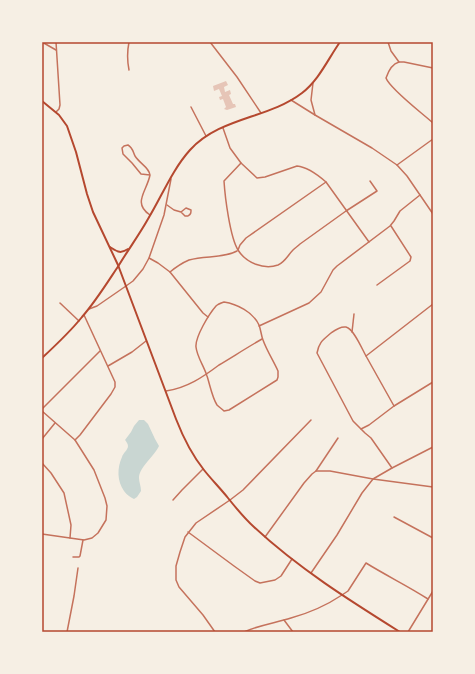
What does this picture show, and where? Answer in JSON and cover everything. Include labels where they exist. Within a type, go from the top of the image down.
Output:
[{"type":"main road","points":[[42,358],[84,315],[129,249],[171,178],[199,141],[222,127],[261,113],[303,93],[313,83],[340,42]]},
{"type":"main road","points":[[42,101],[56,112],[69,132],[87,194],[118,265],[174,414],[182,434],[203,469],[253,526],[292,560],[342,595],[400,632]]},
{"type":"main road","points":[[110,247],[117,252],[129,249]]},
{"type":"street","points":[[42,42],[56,50]]},
{"type":"street","points":[[56,42],[60,105],[56,112]]},
{"type":"street","points":[[129,42],[127,61],[129,70]]},
{"type":"street","points":[[210,42],[237,77],[261,113]]},
{"type":"street","points":[[388,42],[391,51],[399,62]]},
{"type":"street","points":[[433,68],[399,62],[392,67],[386,78],[394,88],[433,123]]},
{"type":"street","points":[[313,83],[311,100],[315,115]]},
{"type":"street","points":[[291,100],[372,148],[397,165],[407,176],[433,214]]},
{"type":"street","points":[[191,107],[206,136]]},
{"type":"street","points":[[222,127],[230,148],[257,178],[265,177],[297,166],[302,166],[315,173],[326,182],[368,242]]},
{"type":"street","points":[[397,165],[433,139]]},
{"type":"street","points":[[150,175],[141,174],[123,154],[122,148],[124,146],[131,146],[136,156],[149,170],[150,175],[149,182],[141,200],[142,208],[150,215]]},
{"type":"street","points":[[242,163],[224,181],[228,214],[238,250],[248,261],[264,267],[279,265],[294,249],[346,211],[377,191],[370,181]]},
{"type":"street","points":[[89,308],[98,306],[126,286],[143,269],[149,258],[164,215],[171,178]]},
{"type":"street","points":[[170,272],[180,264],[190,260],[232,254],[238,250],[246,238],[326,182]]},
{"type":"street","points":[[259,326],[309,303],[321,292],[333,270],[337,266],[390,226],[402,208],[420,195]]},
{"type":"street","points":[[167,205],[174,210],[181,212],[185,216],[190,215],[191,210],[186,208],[181,212]]},
{"type":"street","points":[[377,285],[410,261],[411,257],[390,226]]},
{"type":"street","points":[[149,258],[170,272],[203,313],[208,317]]},
{"type":"street","points":[[60,303],[79,321]]},
{"type":"street","points":[[220,303],[234,305],[250,313],[255,318],[259,326],[262,339],[278,371],[277,380],[229,410],[224,411],[217,405],[197,352],[196,345],[198,335],[208,317],[220,303]]},
{"type":"street","points":[[366,356],[433,304]]},
{"type":"street","points":[[352,332],[354,314]]},
{"type":"street","points":[[75,440],[115,387],[115,382],[84,315]]},
{"type":"street","points":[[392,468],[376,444],[353,421],[350,416],[316,353],[321,342],[337,329],[345,327],[348,328],[352,332],[394,406]]},
{"type":"street","points":[[166,391],[175,390],[186,386],[262,339]]},
{"type":"street","points":[[108,366],[132,352],[147,340]]},
{"type":"street","points":[[42,534],[83,540],[92,538],[99,532],[106,520],[105,498],[94,470],[75,440],[42,410],[101,350]]},
{"type":"street","points":[[361,429],[369,425],[394,406],[433,382]]},
{"type":"street","points":[[215,632],[203,614],[179,587],[176,580],[176,566],[185,537],[196,523],[243,490],[311,420]]},
{"type":"street","points":[[42,439],[56,423]]},
{"type":"street","points":[[265,537],[304,483],[316,471],[338,438]]},
{"type":"street","points":[[311,573],[337,535],[362,493],[373,479],[433,447]]},
{"type":"street","points":[[42,463],[52,473],[64,493],[71,525],[70,538]]},
{"type":"street","points":[[173,500],[203,469]]},
{"type":"street","points":[[316,471],[330,471],[373,479],[433,487]]},
{"type":"street","points":[[394,517],[433,538]]},
{"type":"street","points":[[188,532],[255,581],[260,583],[275,580],[281,576],[292,560]]},
{"type":"street","points":[[73,557],[80,556],[83,540]]},
{"type":"street","points":[[244,632],[313,610],[336,599],[348,591],[366,563],[428,599]]},
{"type":"street","points":[[67,632],[78,568]]},
{"type":"street","points":[[408,632],[433,591]]},
{"type":"street","points":[[284,620],[293,632]]},
{"type":"shaded area","points":[[139,420],[144,420],[148,424],[159,446],[141,470],[139,478],[141,491],[134,499],[124,491],[119,479],[119,470],[120,461],[128,447],[125,440]]},
{"type":"building","points":[[226,81],[228,85],[224,87],[225,92],[230,90],[231,94],[229,95],[236,107],[227,110],[224,109],[226,107],[223,99],[220,100],[219,97],[222,96],[219,89],[214,91],[213,86]]}]
